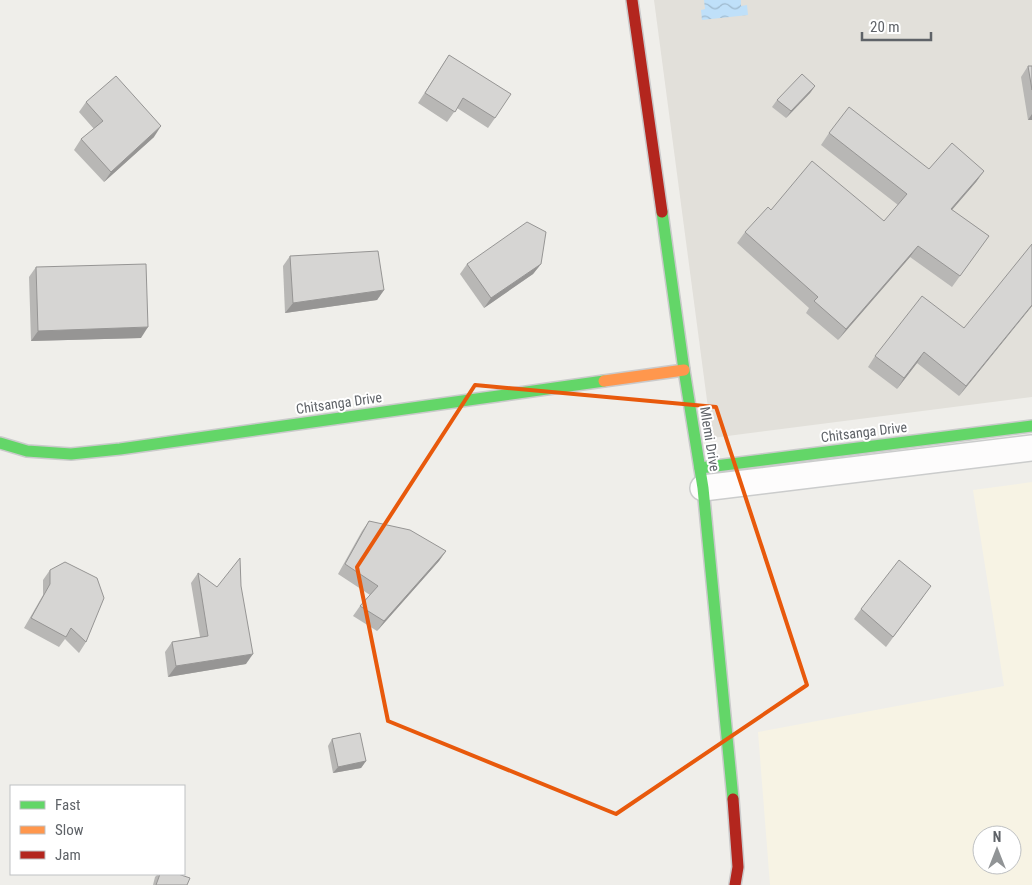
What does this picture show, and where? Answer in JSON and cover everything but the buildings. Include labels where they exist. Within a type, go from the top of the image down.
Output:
[{"type":"street","name":"Mlemi Drive","points":[[632,0],[684,370],[702,478],[733,797],[738,867],[734,885]]},
{"type":"street","name":"Chitsanga Drive","points":[[0,443],[27,451],[71,454],[120,449],[684,370]]},
{"type":"street","name":"Chitsanga Drive","points":[[702,478],[1032,426]]},
{"type":"street","points":[[702,478],[1032,448]]},
{"type":"highlighted area","points":[[475,385],[716,407],[807,685],[616,814],[388,721],[357,567]]},
{"type":"shaded area","points":[[654,0],[1032,0],[1032,397],[712,438]]},
{"type":"shaded area","points":[[1032,482],[1032,885],[770,885],[758,732],[1004,686],[973,490]]},
{"type":"water","points":[[704,0],[741,0],[741,6],[747,5],[748,15],[702,20],[701,10],[705,9]]},
{"type":"traffic: fast","points":[[662,212],[703,488],[733,799]]},
{"type":"traffic: fast","points":[[0,443],[27,451],[71,454],[120,449],[604,381]]},
{"type":"traffic: fast","points":[[700,468],[1032,426]]},
{"type":"traffic: slow","points":[[604,381],[684,370]]},
{"type":"traffic: jam","points":[[632,0],[662,212]]},
{"type":"traffic: jam","points":[[733,799],[738,867],[735,885]]}]
